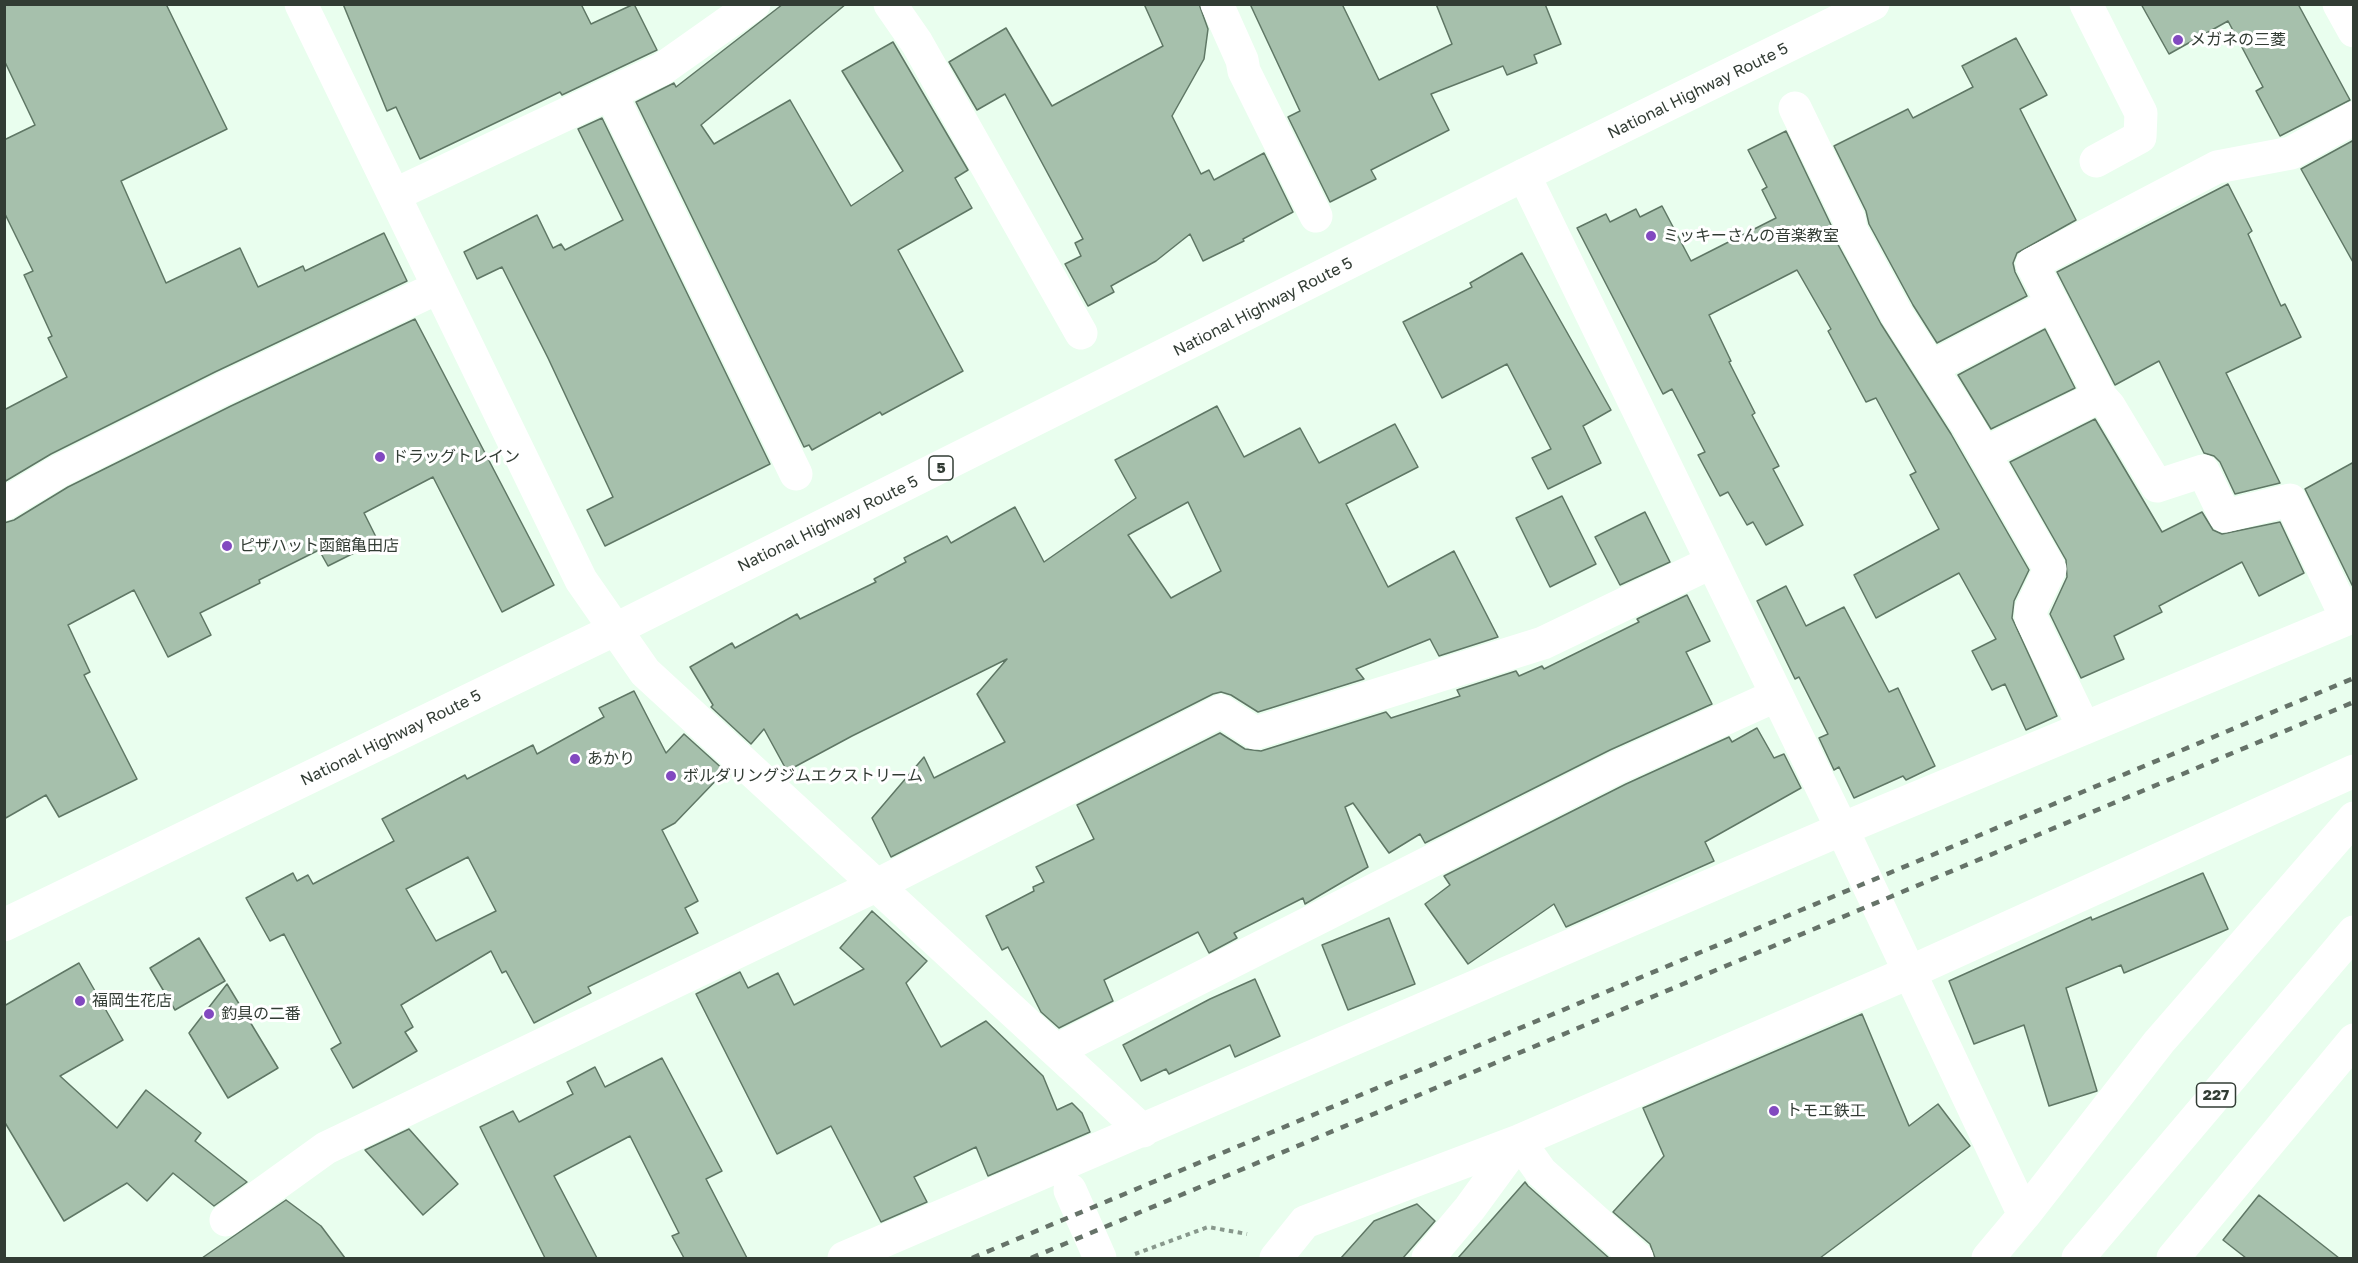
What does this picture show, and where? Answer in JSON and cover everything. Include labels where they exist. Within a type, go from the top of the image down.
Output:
[{"type":"main road","points":[[301,4],[437,288],[581,580],[645,672],[1143,1131]]},
{"type":"main road","points":[[394,195],[662,69],[754,4]]},
{"type":"main road","points":[[890,4],[917,43],[1081,333]]},
{"type":"main road","points":[[1217,4],[1242,60],[1244,71],[1316,216]]},
{"type":"main road","name":"National Highway Route 5","points":[[4,925],[614,630],[1524,175],[1873,4]]},
{"type":"main road","points":[[2086,4],[2141,113],[2140,136],[2096,161]]},
{"type":"main road","points":[[2339,4],[2354,32]]},
{"type":"main road","points":[[610,94],[796,474]]},
{"type":"main road","points":[[1795,108],[1849,219],[1851,230],[1897,315],[1985,453],[2050,569],[2031,609],[2031,618],[2084,728]]},
{"type":"main road","points":[[844,1258],[1842,829],[2350,617],[2290,500],[2225,516],[2203,471],[2157,486],[2109,406],[2100,396],[2032,264],[2217,167],[2291,153],[2354,118]]},
{"type":"main road","points":[[1524,175],[1775,696],[1842,829],[2024,1215]]},
{"type":"main road","points":[[4,504],[59,471],[223,389],[437,288]]},
{"type":"main road","points":[[1932,367],[2053,304]]},
{"type":"main road","points":[[1985,453],[2100,396]]},
{"type":"main road","points":[[226,1220],[326,1148],[875,886],[1221,711],[1255,733],[1543,643],[1712,562]]},
{"type":"main road","points":[[1057,1050],[1618,767],[1775,696]]},
{"type":"main road","points":[[1280,1257],[1305,1222],[1519,1141],[1908,973],[2354,771]]},
{"type":"main road","points":[[1988,1258],[2159,1042],[2354,818]]},
{"type":"main road","name":"227","points":[[2078,1258],[2354,932]]},
{"type":"main road","points":[[2173,1258],[2354,1040]]},
{"type":"main road","points":[[1428,1258],[1470,1208],[1519,1141]]},
{"type":"main road","points":[[1519,1141],[1541,1172],[1637,1258]]},
{"type":"main road","points":[[1070,1190],[1100,1258]]},
{"type":"path","points":[[1133,1254],[1209,1227],[1230,1229],[1254,1236],[1280,1257]]},
{"type":"building","points":[[4,4],[166,4],[227,129],[121,181],[166,283],[240,248],[258,287],[303,266],[305,271],[384,233],[407,281],[215,372],[51,454],[4,482],[4,410],[67,377],[48,338],[52,336],[24,275],[33,271],[4,212],[4,140],[35,125],[4,60]]},
{"type":"building","points":[[343,4],[581,4],[591,24],[634,4],[657,50],[562,95],[560,92],[420,159],[396,107],[387,111]]},
{"type":"building","points":[[783,4],[846,4],[701,125],[714,144],[790,100],[851,206],[903,171],[842,71],[893,42],[968,170],[955,178],[972,208],[898,250],[963,371],[882,415],[880,412],[812,450],[809,445],[804,447],[636,102],[674,83],[676,87]]},
{"type":"building","points":[[1144,4],[1199,4],[1208,29],[1204,59],[1172,116],[1201,174],[1209,170],[1214,180],[1264,153],[1293,212],[1243,239],[1244,241],[1203,261],[1190,234],[1156,261],[1111,286],[1114,292],[1088,306],[1065,264],[1081,256],[1075,243],[1083,239],[1005,94],[977,110],[949,62],[1006,28],[1052,106],[1163,46]]},
{"type":"building","points":[[1250,4],[1342,4],[1379,80],[1452,44],[1436,4],[1545,4],[1561,44],[1534,55],[1537,63],[1507,75],[1503,66],[1431,94],[1449,130],[1371,170],[1376,179],[1330,202],[1288,117],[1300,111]]},
{"type":"building","points":[[2141,4],[2298,4],[2350,100],[2280,136],[2256,91],[2263,87],[2228,21],[2169,54]]},
{"type":"building","points":[[2016,38],[2047,95],[2020,109],[2076,220],[2017,253],[2013,263],[2015,272],[2027,296],[1937,343],[1913,305],[1869,224],[1866,211],[1834,146],[1908,109],[1913,118],[1973,87],[1962,66]]},
{"type":"building","points":[[602,118],[770,464],[605,546],[587,510],[613,497],[548,358],[502,267],[477,279],[464,252],[537,215],[553,248],[561,244],[565,250],[623,220],[578,129]]},
{"type":"building","points":[[1786,131],[1831,225],[1835,239],[1881,324],[1951,434],[2029,570],[2014,601],[2012,618],[2057,716],[2026,730],[2005,684],[1992,690],[1972,651],[1996,639],[1959,573],[1876,618],[1854,575],[1939,529],[1910,475],[1916,472],[1876,398],[1866,402],[1828,331],[1831,329],[1797,270],[1709,315],[1731,361],[1729,362],[1755,413],[1752,415],[1779,466],[1773,469],[1803,525],[1766,545],[1753,522],[1747,525],[1728,492],[1720,496],[1698,455],[1705,452],[1672,389],[1663,394],[1577,228],[1606,214],[1610,222],[1636,209],[1640,217],[1662,206],[1691,261],[1776,218],[1762,190],[1767,187],[1748,150]]},
{"type":"building","points":[[2354,140],[2354,264],[2301,169]]},
{"type":"building","points":[[2228,184],[2252,231],[2248,234],[2281,306],[2285,304],[2301,337],[2226,373],[2280,483],[2235,494],[2220,462],[2214,456],[2204,453],[2159,361],[2115,385],[2057,272]]},
{"type":"building","points":[[1522,253],[1611,410],[1583,426],[1601,463],[1548,489],[1532,458],[1551,449],[1507,364],[1442,398],[1403,322],[1472,287],[1470,283]]},
{"type":"building","points":[[415,319],[554,585],[502,612],[433,477],[364,513],[378,541],[328,566],[319,550],[259,580],[260,583],[200,613],[211,635],[168,657],[134,590],[68,625],[90,672],[84,675],[137,779],[59,817],[46,795],[4,819],[4,523],[14,520],[68,487],[231,406]]},
{"type":"building","points":[[2045,329],[2075,388],[1991,429],[1958,375]]},
{"type":"building","points":[[1217,406],[1244,457],[1300,428],[1319,463],[1395,424],[1418,467],[1346,504],[1388,587],[1454,551],[1498,637],[1439,656],[1430,639],[1356,669],[1364,679],[1258,712],[1231,695],[1221,692],[1213,694],[891,857],[872,818],[924,757],[934,778],[1005,742],[977,694],[1007,659],[787,771],[764,729],[751,744],[711,707],[713,705],[690,667],[732,643],[735,648],[797,614],[800,619],[876,582],[874,579],[906,562],[904,558],[947,536],[951,543],[1015,507],[1044,562],[1136,498],[1115,460]],"holes":[[[1188,502],[1221,571],[1171,598],[1128,535]]]},
{"type":"building","points":[[2095,419],[2162,532],[2202,512],[2213,530],[2222,534],[2280,522],[2304,573],[2259,596],[2242,562],[2159,606],[2162,612],[2114,636],[2124,659],[2081,678],[2050,614],[2067,577],[2066,560],[2010,462]]},
{"type":"building","points":[[2354,462],[2354,589],[2305,489]]},
{"type":"building","points":[[1562,496],[1596,564],[1550,587],[1516,518]]},
{"type":"building","points":[[1645,512],[1670,562],[1620,585],[1595,537]]},
{"type":"building","points":[[1786,586],[1806,626],[1844,607],[1889,692],[1898,688],[1935,766],[1906,780],[1903,776],[1854,798],[1839,767],[1834,770],[1819,738],[1828,734],[1799,677],[1795,679],[1757,601]]},
{"type":"building","points":[[1687,595],[1710,641],[1686,652],[1712,704],[1610,750],[1425,843],[1420,834],[1389,853],[1353,803],[1345,807],[1368,867],[1305,904],[1303,898],[1234,933],[1237,938],[1209,953],[1198,932],[1104,980],[1113,1001],[1059,1028],[1041,1012],[1008,947],[1002,950],[986,916],[1034,891],[1033,887],[1044,882],[1036,867],[1094,839],[1077,805],[1220,733],[1245,749],[1261,751],[1386,712],[1391,718],[1460,696],[1457,690],[1516,671],[1519,676],[1542,666],[1544,669],[1639,622],[1637,619]]},
{"type":"building","points":[[634,691],[666,753],[684,734],[725,771],[675,823],[662,830],[698,901],[685,908],[698,933],[588,987],[591,993],[534,1023],[506,971],[502,973],[491,951],[401,1005],[413,1027],[405,1032],[417,1051],[353,1088],[331,1049],[341,1043],[284,934],[270,941],[246,898],[293,873],[297,881],[308,875],[313,884],[394,841],[382,819],[465,775],[467,779],[533,745],[537,754],[604,717],[599,708]],"holes":[[[468,857],[496,911],[436,941],[406,889]]]},
{"type":"building","points":[[1757,728],[1774,758],[1784,754],[1801,788],[1705,842],[1714,861],[1566,927],[1554,904],[1468,964],[1425,904],[1450,885],[1444,876],[1626,784],[1729,737],[1732,742]]},
{"type":"building","points":[[2203,873],[2228,929],[2124,973],[2121,965],[2066,988],[2097,1091],[2049,1106],[2024,1025],[1974,1044],[1949,981],[2091,917],[2092,920]]},
{"type":"building","points":[[872,911],[927,961],[906,983],[941,1047],[986,1021],[1043,1076],[1057,1110],[1072,1103],[1082,1113],[1090,1132],[988,1176],[976,1147],[914,1177],[927,1202],[881,1222],[831,1126],[777,1154],[696,994],[740,972],[748,988],[778,973],[794,1005],[864,969],[840,948]]},
{"type":"building","points":[[1389,918],[1415,984],[1348,1010],[1322,945]]},
{"type":"building","points":[[199,938],[225,981],[175,1010],[150,968]]},
{"type":"building","points":[[79,963],[123,1040],[60,1076],[117,1128],[146,1090],[201,1133],[195,1141],[247,1182],[214,1206],[173,1173],[147,1201],[127,1183],[64,1221],[4,1121],[4,1006]]},
{"type":"building","points":[[1255,979],[1280,1036],[1235,1057],[1230,1045],[1169,1074],[1166,1069],[1141,1081],[1123,1045],[1210,999]]},
{"type":"building","points":[[227,984],[278,1068],[228,1098],[189,1033]]},
{"type":"building","points":[[1862,1014],[1909,1126],[1938,1104],[1970,1146],[1820,1258],[1655,1258],[1650,1244],[1613,1212],[1664,1156],[1643,1108]]},
{"type":"building","points":[[662,1058],[722,1171],[706,1179],[747,1258],[684,1258],[672,1236],[679,1233],[630,1136],[554,1176],[597,1258],[545,1258],[480,1127],[513,1111],[519,1122],[573,1094],[567,1082],[595,1067],[605,1087]]},
{"type":"building","points":[[409,1129],[458,1184],[423,1215],[365,1150]]},
{"type":"building","points":[[1525,1182],[1528,1186],[1609,1258],[1458,1258]]},
{"type":"building","points":[[2259,1195],[2339,1258],[2246,1258],[2223,1240]]},
{"type":"building","points":[[286,1200],[321,1226],[345,1258],[202,1258]]},
{"type":"building","points":[[1417,1204],[1435,1221],[1403,1258],[1341,1258],[1374,1221]]},
{"type":"railway","points":[[972,1258],[2354,678]]},
{"type":"railway","points":[[1031,1258],[2354,702]]},
{"type":"place","name":"メガネの三菱","points":[[2178,40]]},
{"type":"place","name":"ミッキーさんの音楽教室","points":[[1651,236]]},
{"type":"place","name":"ドラッグトレイン","points":[[380,457]]},
{"type":"place","name":"ピザハット函館亀田店","points":[[227,546]]},
{"type":"place","name":"あかり","points":[[575,759]]},
{"type":"place","name":"ボルダリングジムエクストリーム","points":[[671,776]]},
{"type":"place","name":"福岡生花店","points":[[80,1001]]},
{"type":"place","name":"釣具の二番","points":[[209,1014]]},
{"type":"place","name":"トモエ鉄工","points":[[1774,1111]]}]
